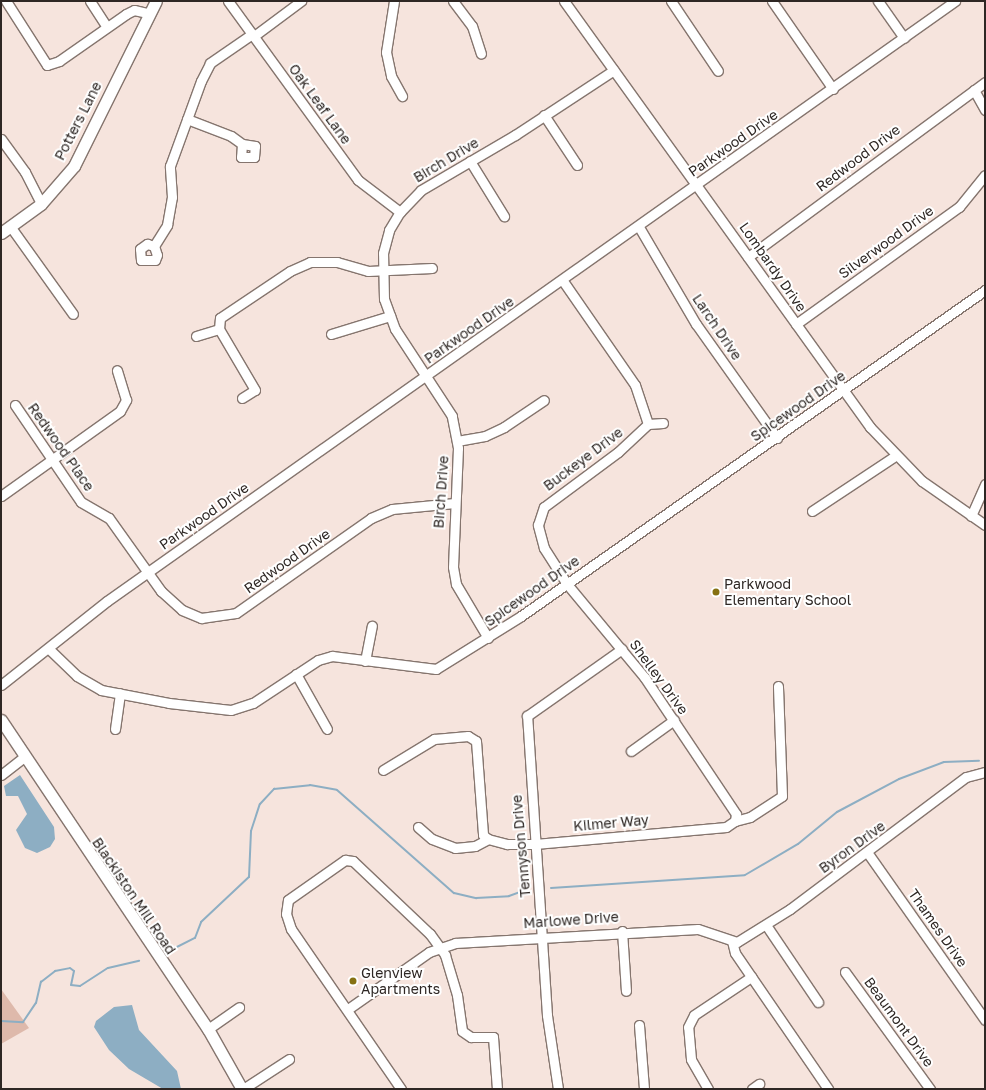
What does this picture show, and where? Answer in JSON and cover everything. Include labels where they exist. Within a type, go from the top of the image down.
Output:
[{"type":"main road","name":"Potters Lane","points":[[6,230],[41,204],[74,166],[147,13],[156,1]]},
{"type":"main road","name":"Blackiston Mill Road","points":[[1,720],[24,757],[208,1029],[242,1089]]},
{"type":"street","points":[[6,1],[47,65],[59,62],[107,27],[134,10],[147,13]]},
{"type":"street","points":[[90,1],[107,27]]},
{"type":"street","name":"Oak Leaf Lane","points":[[228,1],[358,180],[400,212]]},
{"type":"street","points":[[154,246],[170,216],[170,166],[210,63],[301,1]]},
{"type":"street","points":[[394,1],[386,52],[391,76],[402,96]]},
{"type":"street","points":[[453,1],[472,26],[481,54]]},
{"type":"street","name":"Lombardy Drive","points":[[564,1],[698,184],[748,257],[844,391],[895,456],[971,516],[985,525]]},
{"type":"street","points":[[671,1],[718,70]]},
{"type":"street","points":[[772,1],[833,89]]},
{"type":"street","points":[[878,1],[904,38]]},
{"type":"street","name":"Parkwood Drive","points":[[1,685],[148,572],[426,378],[955,1]]},
{"type":"street","name":"Birch Drive","points":[[488,638],[456,584],[453,567],[457,441],[452,416],[426,378],[390,316],[384,299],[383,270],[389,230],[400,212],[421,190],[544,115],[614,70]]},
{"type":"street","name":"Redwood Drive","points":[[748,257],[985,82]]},
{"type":"street","points":[[974,90],[985,110]]},
{"type":"street","points":[[544,115],[577,165]]},
{"type":"street","points":[[187,119],[242,144]]},
{"type":"street","points":[[1,139],[25,172],[41,204]]},
{"type":"street","points":[[470,161],[504,216]]},
{"type":"street","name":"Silverwood Drive","points":[[796,324],[959,207],[985,175]]},
{"type":"street","name":"Larch Drive","points":[[639,227],[696,324],[777,438]]},
{"type":"street","points":[[6,230],[73,314]]},
{"type":"street","points":[[242,398],[255,390],[218,329],[220,318],[290,271],[310,262],[383,270],[432,268]]},
{"type":"street","points":[[562,281],[635,385],[648,424],[663,423]]},
{"type":"street","name":"Spicewood Drive","points":[[49,649],[77,676],[101,690],[169,703],[231,710],[253,704],[318,660],[332,656],[436,669],[488,638],[568,584],[844,391],[985,290]]},
{"type":"street","points":[[331,334],[390,316]]},
{"type":"street","points":[[196,336],[218,329]]},
{"type":"street","points":[[1,496],[52,458],[120,411],[126,400],[125,388],[117,370]]},
{"type":"street","points":[[457,441],[485,436],[504,427],[544,400]]},
{"type":"street","name":"Redwood Place","points":[[15,405],[81,502],[109,518],[148,572]]},
{"type":"street","name":"Buckeye Drive","points":[[568,584],[544,548],[538,525],[544,507],[618,452],[648,424]]},
{"type":"street","points":[[812,511],[895,456]]},
{"type":"street","points":[[971,516],[985,484]]},
{"type":"street","name":"Redwood Drive","points":[[148,572],[161,591],[182,610],[201,618],[219,618],[236,613],[372,518],[392,509],[455,503]]},
{"type":"street","name":"Shelley Drive","points":[[568,584],[622,649],[674,720],[736,814],[735,821]]},
{"type":"street","points":[[365,661],[372,626]]},
{"type":"street","name":"Tennyson Drive","points":[[558,1089],[547,1015],[543,936],[534,844],[527,716],[622,649]]},
{"type":"street","points":[[296,674],[327,729]]},
{"type":"street","name":"Kilmer Way","points":[[488,839],[507,844],[534,844],[726,827],[735,821],[750,817],[782,796],[778,686]]},
{"type":"street","points":[[115,729],[120,693]]},
{"type":"street","points":[[631,751],[674,720]]},
{"type":"street","points":[[383,770],[434,739],[468,736],[476,741],[483,835],[488,839],[475,846],[455,848],[432,839],[418,827]]},
{"type":"street","points":[[1,774],[24,757]]},
{"type":"street","name":"Byron Drive","points":[[732,941],[766,925],[868,852],[966,777],[985,772]]},
{"type":"street","name":"Thames Drive","points":[[868,852],[985,1020]]},
{"type":"street","points":[[401,1089],[348,1009],[291,929],[286,914],[288,900],[339,864],[353,861],[430,934],[450,967],[462,1031],[470,1036],[494,1037],[498,1089]]},
{"type":"street","points":[[766,925],[818,1002]]},
{"type":"street","name":"Marlowe Drive","points":[[348,1009],[429,952],[455,943],[622,931],[698,929],[732,941]]},
{"type":"street","points":[[622,931],[626,990]]},
{"type":"street","points":[[732,941],[735,953],[828,1089]]},
{"type":"street","name":"Beaumont Drive","points":[[845,972],[930,1089]]},
{"type":"street","points":[[708,1089],[691,1059],[688,1027],[694,1015],[751,977]]},
{"type":"street","points":[[208,1029],[239,1007]]},
{"type":"street","points":[[638,1025],[644,1089]]},
{"type":"street","points":[[242,1089],[289,1059]]},
{"type":"shaded area","points":[[1,989],[29,1028],[1,1044]]},
{"type":"water","points":[[20,775],[54,827],[55,839],[50,847],[37,853],[25,848],[16,830],[27,814],[18,796],[6,796],[4,786]]},
{"type":"water","points":[[132,1005],[139,1030],[177,1071],[181,1089],[163,1089],[129,1069],[109,1050],[94,1027],[96,1021],[114,1007]]},
{"type":"waterway","points":[[551,888],[745,875],[798,844],[837,812],[899,779],[944,762],[979,761]]},
{"type":"waterway","points":[[169,951],[195,938],[201,922],[249,877],[251,831],[260,804],[274,789],[310,785],[337,790],[454,893],[476,898],[509,896],[523,891]]},
{"type":"waterway","points":[[1,1021],[23,1022],[36,1003],[41,982],[55,971],[70,968],[74,971],[71,985],[80,986],[108,968],[139,961]]},
{"type":"place","name":"Parkwood Elementary School","points":[[716,592]]},
{"type":"place","name":"Glenview Apartments","points":[[353,981]]}]
